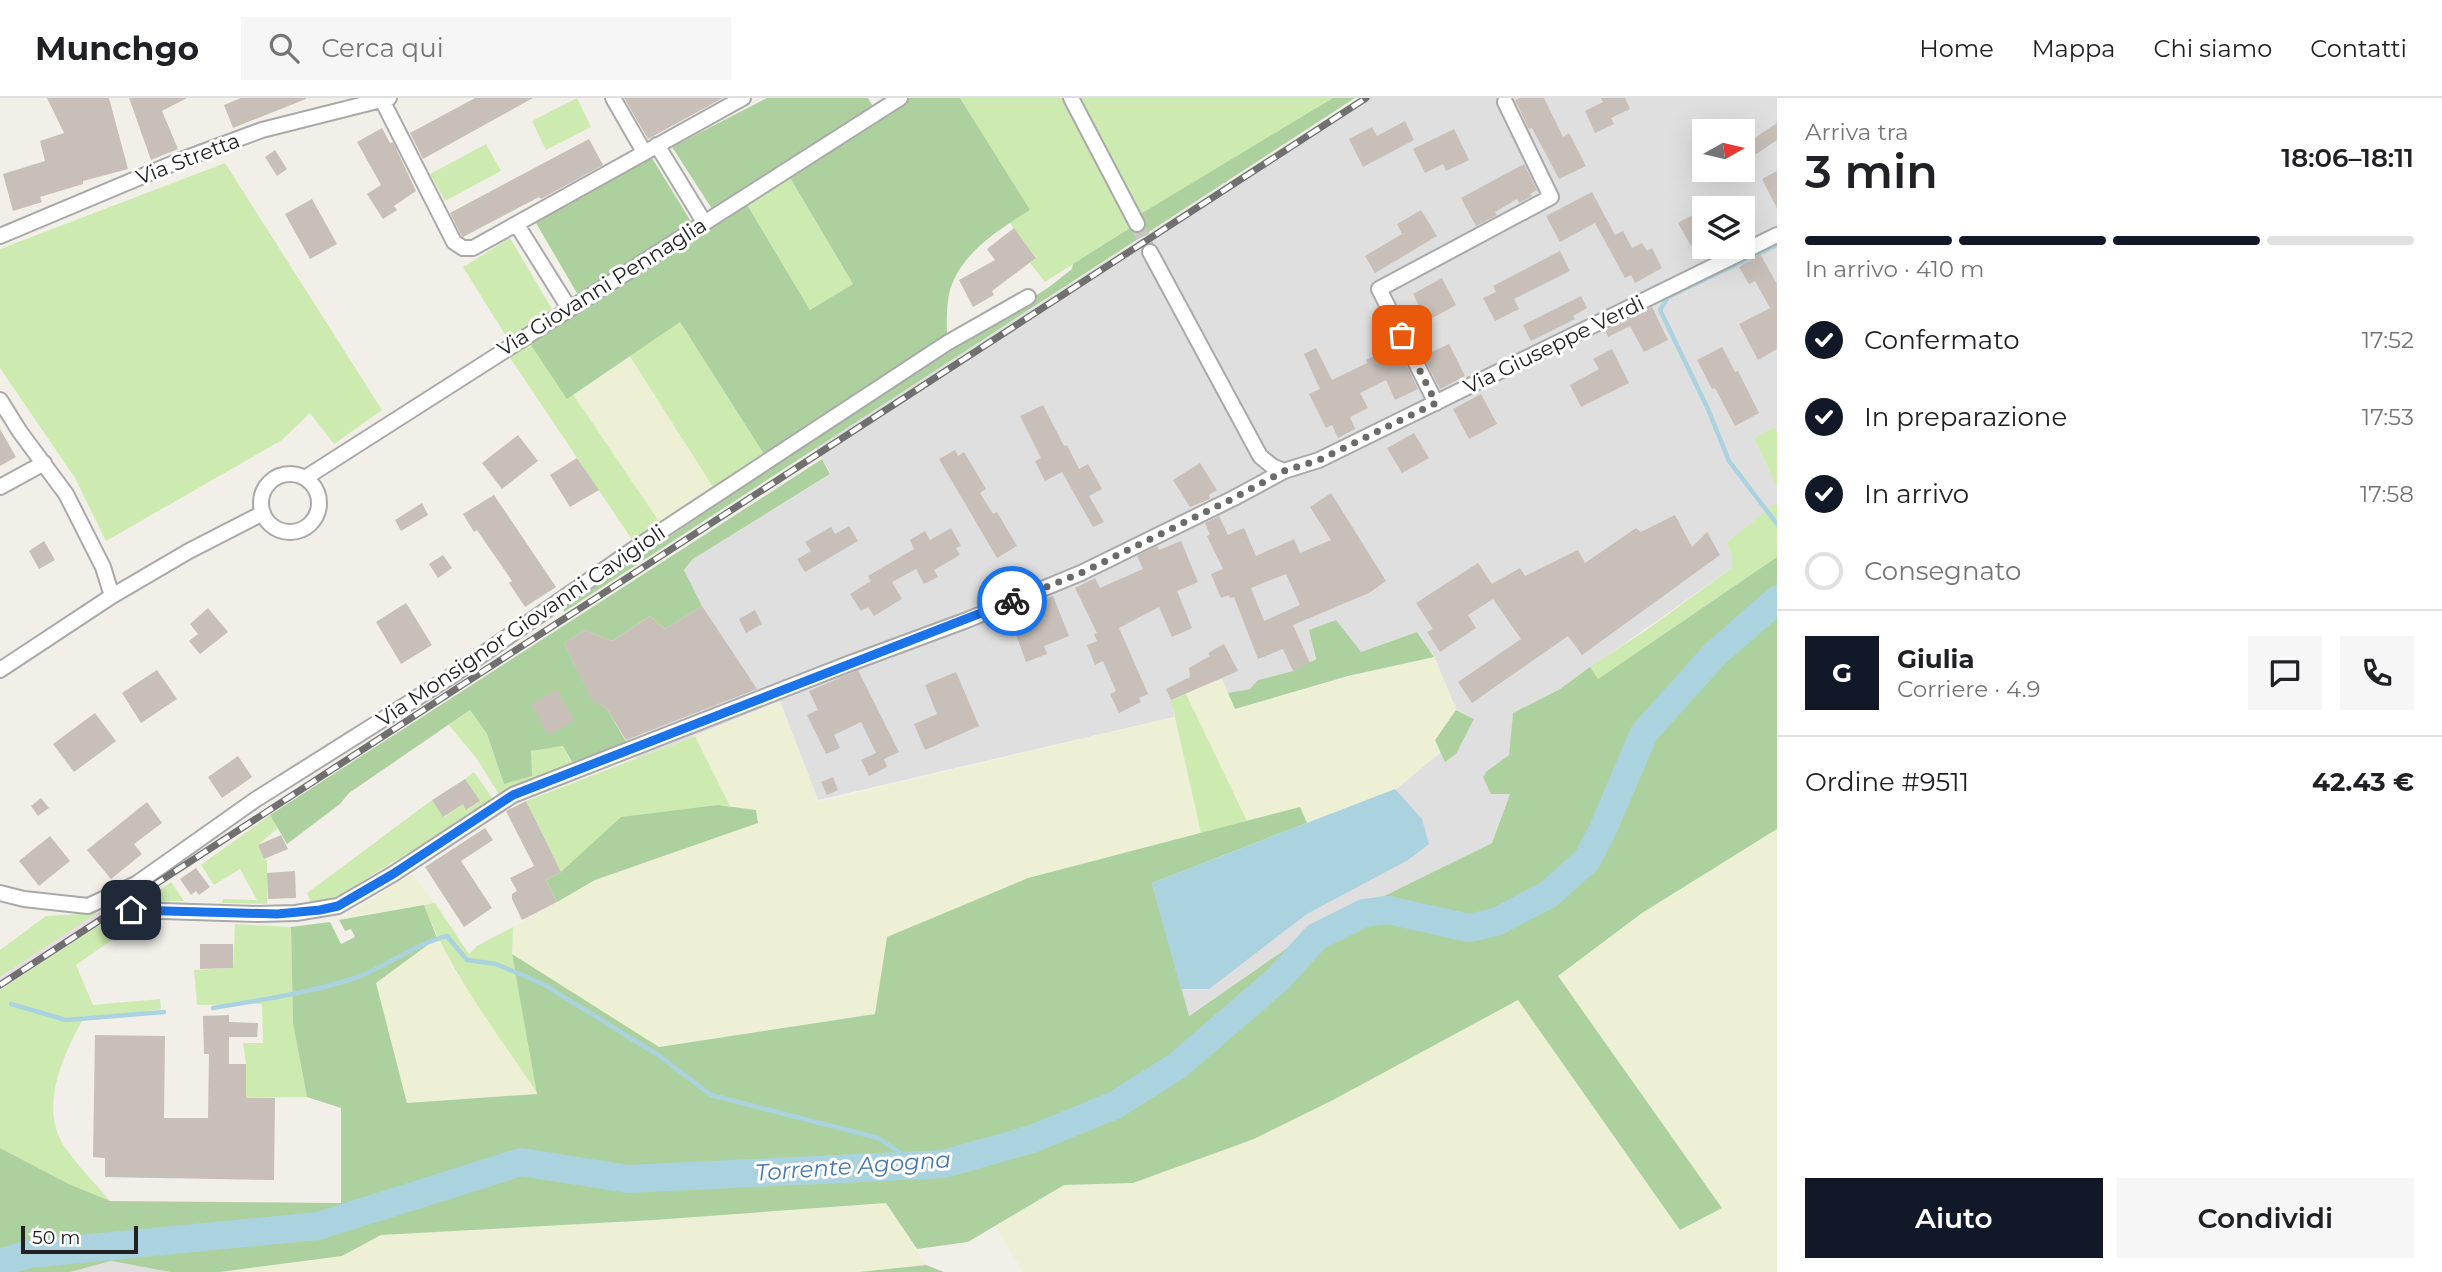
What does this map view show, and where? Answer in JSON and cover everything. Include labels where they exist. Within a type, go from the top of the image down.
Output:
[{"type":"street","points":[[613,98],[644,152]]},
{"type":"street","name":"Via Stretta","points":[[0,236],[181,159],[262,130],[386,99],[454,242],[472,248],[743,98]]},
{"type":"street","name":"Via Giovanni Pennaglia","points":[[305,478],[900,98]]},
{"type":"street","points":[[1071,98],[1135,221]]},
{"type":"street","points":[[1436,403],[1378,289],[1551,197],[1504,102]]},
{"type":"street","points":[[657,145],[704,222]]},
{"type":"street","points":[[517,225],[569,308]]},
{"type":"street","name":"Via Giuseppe Verdi","points":[[131,910],[258,914],[308,912],[338,906],[393,874],[513,795],[967,620],[1081,573],[1284,471],[1319,460],[1777,235]]},
{"type":"street","points":[[1150,252],[1260,456],[1272,466],[1284,471]]},
{"type":"street","name":"Via Monsignor Giovanni Cavigioli","points":[[0,893],[24,899],[88,906],[136,884],[255,800],[450,677],[646,541],[947,343],[1028,298]]},
{"type":"street","points":[[0,400],[66,494],[103,567],[111,596]]},
{"type":"street","points":[[0,487],[44,463]]},
{"type":"street","points":[[294,474],[305,478],[313,485],[318,495],[320,507],[316,517],[309,526],[299,531],[288,533],[278,530],[268,523],[263,513],[261,502],[264,490],[282,475],[294,474]]},
{"type":"street","points":[[0,670],[111,596],[189,551],[263,513]]},
{"type":"shaded area","points":[[1359,98],[1777,98],[1777,431],[1774,427],[1754,438],[1777,488],[1777,503],[1727,542],[1732,556],[1732,568],[1560,689],[1513,713],[1509,755],[1487,771],[1491,794],[1510,794],[1492,843],[1309,933],[1188,1016],[1152,883],[1395,790],[1441,752],[1445,761],[1456,754],[1474,719],[1456,709],[1434,656],[1417,632],[1361,652],[1310,630],[1315,659],[1310,663],[1293,671],[1258,680],[1250,689],[1228,693],[1222,680],[1214,681],[1172,700],[1174,717],[818,800],[780,701],[637,759],[607,709],[592,700],[564,643],[585,630],[612,641],[665,629],[701,606],[684,571],[693,559],[831,474],[816,448]]},
{"type":"shaded area","points":[[98,913],[115,915],[0,990],[0,977]]},
{"type":"shaded area","points":[[111,1261],[170,1272],[70,1272]]},
{"type":"green space","points":[[577,98],[591,127],[546,150],[532,121]]},
{"type":"green space","points":[[767,98],[868,98],[877,113],[900,98],[960,98],[1030,210],[993,235],[961,267],[949,294],[947,343],[769,462],[680,322],[567,399],[525,336],[581,300],[536,223],[649,153],[695,228],[716,215],[672,147]],"holes":[[[786,171],[853,284],[810,310],[743,198]]]},
{"type":"green space","points":[[960,98],[1333,98],[1045,282],[1030,263],[1036,257],[1009,222],[1029,209]]},
{"type":"green space","points":[[1333,98],[1355,98],[564,612],[564,608],[768,470],[1049,287],[1072,269],[1073,264],[1136,224],[1134,218]]},
{"type":"green space","points":[[486,144],[501,171],[445,201],[430,174]]},
{"type":"green space","points":[[225,163],[382,410],[334,444],[310,413],[282,440],[106,541],[75,478],[0,368],[0,249]]},
{"type":"green space","points":[[786,171],[853,284],[810,310],[743,198]]},
{"type":"green space","points":[[510,238],[556,316],[567,398],[573,394],[664,529],[637,547],[504,349],[511,344],[463,267]]},
{"type":"green space","points":[[680,322],[769,462],[718,495],[629,355]]},
{"type":"green space","points":[[629,355],[718,495],[664,529],[573,394]]},
{"type":"green space","points":[[1774,427],[1777,431],[1777,488],[1754,438]]},
{"type":"green space","points":[[822,459],[830,474],[693,559],[684,570],[702,606],[665,629],[650,616],[612,641],[585,630],[564,643],[592,699],[607,709],[628,745],[572,762],[563,746],[531,751],[532,776],[504,784],[487,734],[470,710],[349,793],[340,804],[287,844],[270,815]]},
{"type":"green space","points":[[1777,502],[1777,557],[1598,679],[1590,667],[1732,568],[1732,556],[1727,542]]},
{"type":"green space","points":[[1777,557],[1777,829],[1642,913],[1558,976],[1722,1208],[1680,1230],[1518,1000],[1333,1100],[1254,1139],[1133,1183],[1064,1185],[968,1242],[917,1249],[886,1203],[654,1220],[381,1235],[342,1256],[220,1272],[170,1272],[111,1261],[70,1272],[0,1272],[0,1148],[69,1184],[110,1201],[341,1203],[341,1108],[307,1097],[293,1023],[291,927],[330,922],[341,944],[355,937],[351,929],[345,931],[339,920],[424,905],[437,938],[376,983],[407,1103],[537,1094],[512,954],[659,1047],[875,1014],[887,937],[1028,878],[1300,807],[1307,823],[1152,883],[1189,1016],[1309,933],[1492,843],[1510,794],[1491,794],[1483,777],[1509,755],[1513,713],[1560,689],[1590,667],[1598,679]]},
{"type":"green space","points":[[1336,620],[1361,652],[1417,632],[1434,657],[1348,676],[1235,709],[1228,693],[1250,689],[1258,680],[1293,671],[1316,659],[1309,630]]},
{"type":"green space","points":[[1434,657],[1456,710],[1435,740],[1441,752],[1395,789],[1307,823],[1300,807],[1247,821],[1186,694],[1222,679],[1235,709],[1356,675]]},
{"type":"green space","points":[[1186,694],[1247,821],[1201,833],[1171,700]]},
{"type":"green space","points":[[780,702],[819,802],[1174,717],[1201,833],[1028,878],[888,937],[876,1014],[659,1047],[512,954],[513,927],[595,880],[758,823],[755,810],[730,806],[695,736]]},
{"type":"green space","points":[[470,710],[487,734],[504,784],[531,751],[563,746],[573,766],[500,796],[477,759],[449,725]]},
{"type":"green space","points":[[1456,710],[1474,719],[1456,754],[1445,762],[1435,740]]},
{"type":"green space","points":[[695,736],[730,806],[718,805],[561,872],[526,801]]},
{"type":"green space","points":[[474,772],[494,800],[343,893],[329,900],[311,903],[307,893],[432,800],[444,817],[463,804],[467,810],[479,802],[465,779]]},
{"type":"green space","points":[[718,805],[756,810],[758,823],[595,880],[557,902],[546,880],[561,872],[621,817]]},
{"type":"green space","points":[[270,815],[278,828],[258,845],[267,860],[267,904],[222,903],[223,899],[257,900],[240,869],[214,885],[201,865]]},
{"type":"green space","points":[[1777,829],[1777,1272],[1023,1272],[995,1226],[1064,1185],[1133,1183],[1333,1100],[1518,999],[1681,1230],[1722,1208],[1558,976],[1642,913]]},
{"type":"green space","points":[[412,874],[435,903],[339,920]]},
{"type":"green space","points":[[171,882],[184,901],[150,902],[149,898]]},
{"type":"green space","points":[[435,903],[469,954],[477,946],[513,927],[512,954],[538,1094],[475,1002],[447,955],[424,905]]},
{"type":"green space","points":[[98,913],[0,977],[0,950],[46,916]]},
{"type":"green space","points":[[115,915],[161,915],[159,934],[119,935],[76,965],[93,1005],[160,999],[161,1009],[82,1021],[61,1065],[54,1099],[57,1131],[64,1146],[110,1201],[69,1184],[0,1148],[0,990]]},
{"type":"green space","points":[[235,924],[291,927],[293,1023],[307,1097],[246,1098],[243,1043],[263,1043],[262,1004],[197,1005],[194,970],[233,968]]},
{"type":"green space","points":[[437,938],[455,971],[538,1094],[407,1103],[376,983]]},
{"type":"green space","points":[[886,1202],[926,1265],[859,1272],[220,1272],[342,1256],[381,1235],[654,1220]]},
{"type":"green space","points":[[926,1265],[944,1272],[859,1272]]},
{"type":"water","points":[[1395,789],[1422,819],[1429,844],[1408,860],[1307,914],[1209,989],[1181,989],[1152,883]]},
{"type":"building","points":[[47,98],[109,98],[128,169],[83,181],[83,184],[40,197],[42,202],[13,211],[3,174],[45,161],[40,141],[64,133]]},
{"type":"building","points":[[129,98],[187,98],[162,111],[178,149],[151,160]]},
{"type":"building","points":[[241,98],[306,99],[233,128],[224,105]]},
{"type":"building","points":[[475,98],[533,98],[423,159],[410,133]]},
{"type":"building","points":[[624,98],[723,98],[648,139]]},
{"type":"building","points":[[1544,98],[1563,137],[1569,133],[1586,166],[1559,179],[1515,100]]},
{"type":"building","points":[[1601,98],[1625,98],[1630,109],[1611,118],[1614,124],[1595,133],[1585,111],[1603,102]]},
{"type":"building","points":[[1405,121],[1414,140],[1363,167],[1349,139],[1372,127],[1377,136]]},
{"type":"building","points":[[1777,123],[1777,140],[1755,155],[1755,138]]},
{"type":"building","points":[[382,128],[390,143],[393,142],[416,191],[394,206],[397,210],[383,219],[367,194],[381,185],[357,142]]},
{"type":"building","points":[[1454,129],[1469,160],[1446,171],[1443,164],[1425,173],[1413,149]]},
{"type":"building","points":[[589,139],[603,165],[541,199],[539,197],[463,237],[461,235],[450,213]]},
{"type":"building","points":[[275,150],[287,169],[277,176],[265,157]]},
{"type":"building","points":[[1524,164],[1537,190],[1530,194],[1532,196],[1519,203],[1517,199],[1495,212],[1497,215],[1476,226],[1461,198]]},
{"type":"building","points":[[1777,171],[1777,208],[1762,179]]},
{"type":"building","points":[[1592,192],[1615,235],[1623,231],[1632,248],[1642,243],[1647,251],[1652,248],[1662,268],[1635,283],[1631,275],[1625,278],[1595,223],[1560,242],[1546,216]]},
{"type":"building","points":[[312,199],[337,244],[310,259],[285,214]]},
{"type":"building","points":[[1421,210],[1437,236],[1375,273],[1365,256],[1402,234],[1397,224]]},
{"type":"building","points":[[1692,215],[1691,246],[1678,223]]},
{"type":"building","points":[[1014,228],[1036,258],[992,291],[994,295],[973,307],[959,280],[995,260],[987,249]]},
{"type":"building","points":[[1560,251],[1570,271],[1514,299],[1519,309],[1495,321],[1483,298],[1496,292],[1493,286]]},
{"type":"building","points":[[1760,254],[1777,284],[1777,349],[1758,360],[1739,324],[1770,308],[1755,281],[1749,284],[1739,267]]},
{"type":"building","points":[[1442,278],[1456,305],[1427,321],[1413,294]]},
{"type":"building","points":[[1581,296],[1587,308],[1573,316],[1575,319],[1531,341],[1523,325]]},
{"type":"building","points":[[1652,307],[1668,340],[1644,352],[1630,326],[1608,337],[1605,330]]},
{"type":"building","points":[[1449,344],[1465,376],[1440,389],[1423,356]]},
{"type":"building","points":[[1393,346],[1400,359],[1403,358],[1418,389],[1395,400],[1386,380],[1360,393],[1368,408],[1350,417],[1355,429],[1338,438],[1332,425],[1326,428],[1309,394],[1320,389],[1304,354],[1316,348],[1332,380],[1367,363],[1366,360]]},
{"type":"building","points":[[1722,347],[1735,372],[1738,371],[1759,413],[1735,426],[1697,360]]},
{"type":"building","points":[[1612,349],[1629,383],[1581,407],[1570,385],[1599,369],[1593,359]]},
{"type":"building","points":[[1481,394],[1497,424],[1469,439],[1453,409]]},
{"type":"building","points":[[1043,405],[1079,469],[1088,464],[1102,489],[1089,496],[1104,522],[1093,527],[1062,472],[1045,481],[1035,461],[1041,458],[1020,416]]},
{"type":"building","points":[[0,429],[16,457],[0,466]]},
{"type":"building","points":[[1414,433],[1429,458],[1402,473],[1387,448]]},
{"type":"building","points":[[518,435],[538,461],[502,489],[482,463]]},
{"type":"building","points":[[955,450],[958,456],[964,452],[986,489],[980,493],[993,514],[997,512],[1017,546],[997,558],[939,459]]},
{"type":"building","points":[[577,458],[599,490],[570,507],[550,475]]},
{"type":"building","points":[[1200,463],[1217,490],[1209,495],[1210,499],[1190,507],[1173,480]]},
{"type":"building","points":[[1331,493],[1386,581],[1369,593],[1293,625],[1310,663],[1293,671],[1283,649],[1258,659],[1234,597],[1230,598],[1229,595],[1221,598],[1211,574],[1223,569],[1207,536],[1210,535],[1205,523],[1219,516],[1228,535],[1244,528],[1256,556],[1294,539],[1300,553],[1331,540],[1310,507]],"holes":[[[1286,574],[1300,605],[1264,621],[1251,588]]]},
{"type":"building","points":[[494,495],[556,587],[525,607],[509,583],[512,581],[463,514]]},
{"type":"building","points":[[422,503],[428,515],[401,531],[395,520]]},
{"type":"building","points":[[1675,515],[1692,547],[1707,532],[1720,555],[1582,655],[1568,636],[1472,703],[1458,682],[1521,639],[1493,599],[1468,615],[1476,628],[1440,652],[1427,632],[1433,629],[1416,603],[1478,563],[1492,584],[1520,568],[1525,576],[1578,550],[1585,563],[1636,528],[1641,532]]},
{"type":"building","points":[[849,526],[858,541],[805,572],[797,559],[811,551],[805,542],[831,527],[835,534]]},
{"type":"building","points":[[951,528],[961,546],[956,548],[960,555],[934,570],[938,577],[924,584],[916,569],[892,582],[902,599],[874,616],[868,607],[861,611],[850,594],[871,581],[868,576],[914,549],[910,540],[925,531],[930,540]]},
{"type":"building","points":[[44,541],[55,560],[39,569],[29,551]]},
{"type":"building","points":[[1181,541],[1198,582],[1177,591],[1192,628],[1172,637],[1159,607],[1119,628],[1148,694],[1139,698],[1141,702],[1119,713],[1110,694],[1116,691],[1103,661],[1095,665],[1087,645],[1097,641],[1094,634],[1097,633],[1075,588],[1095,578],[1100,588],[1143,569],[1137,556],[1157,546],[1159,550]]},
{"type":"building","points":[[443,555],[452,568],[438,578],[429,564]]},
{"type":"building","points":[[1053,596],[1069,636],[1044,646],[1047,654],[1026,662],[1009,615]]},
{"type":"building","points":[[406,603],[432,645],[401,664],[376,622]]},
{"type":"building","points":[[702,606],[757,689],[626,740],[607,709],[592,700],[564,643],[585,630],[612,641],[650,616],[665,629]]},
{"type":"building","points":[[208,608],[228,632],[200,654],[189,641],[198,634],[190,624]]},
{"type":"building","points":[[755,610],[762,624],[746,633],[739,619]]},
{"type":"building","points":[[1224,644],[1238,671],[1171,700],[1166,689],[1190,677],[1189,668]]},
{"type":"building","points":[[157,670],[177,699],[141,723],[122,693]]},
{"type":"building","points":[[858,670],[899,752],[884,759],[887,767],[869,776],[861,760],[876,753],[861,722],[834,735],[840,748],[826,754],[807,715],[818,710],[809,691]]},
{"type":"building","points":[[956,672],[979,726],[925,750],[914,724],[937,714],[925,685]]},
{"type":"building","points":[[557,689],[574,721],[548,735],[531,704]]},
{"type":"building","points":[[95,713],[116,741],[74,772],[53,744]]},
{"type":"building","points":[[238,756],[252,777],[222,798],[208,777]]},
{"type":"building","points":[[833,777],[838,790],[827,795],[821,782]]},
{"type":"building","points":[[465,779],[480,801],[466,810],[463,804],[443,817],[432,800]]},
{"type":"building","points":[[41,798],[49,808],[38,816],[31,806]]},
{"type":"building","points":[[526,801],[561,872],[546,880],[557,902],[522,920],[512,899],[512,894],[517,891],[510,878],[534,866],[506,811]]},
{"type":"building","points":[[147,802],[162,823],[134,844],[142,854],[111,879],[87,850]]},
{"type":"building","points":[[485,828],[493,840],[461,861],[492,908],[464,927],[425,867]]},
{"type":"building","points":[[281,835],[288,849],[264,859],[258,845]]},
{"type":"building","points":[[50,836],[70,861],[39,886],[19,861]]},
{"type":"building","points":[[196,868],[210,887],[199,895],[196,891],[191,895],[180,879]]},
{"type":"building","points":[[295,871],[296,898],[268,899],[267,873]]},
{"type":"building","points":[[200,944],[233,944],[233,968],[200,969]]},
{"type":"building","points":[[229,1015],[229,1022],[258,1023],[257,1037],[229,1037],[229,1064],[246,1064],[246,1098],[275,1098],[274,1180],[105,1177],[105,1158],[93,1157],[95,1035],[165,1036],[164,1118],[208,1118],[209,1054],[204,1054],[203,1016]]},
{"type":"waterway","points":[[1777,245],[1668,297],[1660,310],[1708,409],[1729,461],[1777,524]]},
{"type":"waterway","name":"Torrente Agogna","points":[[0,1263],[29,1254],[318,1226],[521,1162],[628,1179],[944,1164],[1032,1139],[1115,1105],[1177,1066],[1278,979],[1316,937],[1364,913],[1388,910],[1469,928],[1496,922],[1549,894],[1587,860],[1644,733],[1715,654],[1777,600]]},
{"type":"waterway","points":[[213,1008],[302,992],[355,978],[422,945],[447,936],[467,960],[496,964],[543,984],[658,1055],[711,1095],[878,1138],[918,1165]]},
{"type":"waterway","points":[[11,1004],[66,1020],[164,1012]]},
{"type":"tunnel","points":[[1137,224],[1150,252]]},
{"type":"railway","points":[[0,985],[1366,98]]},
{"type":"way so far","points":[[1012,601],[1081,573],[1284,471],[1319,460],[1436,403],[1402,335]]},
{"type":"route","points":[[131,910],[277,914],[338,906],[393,874],[513,795],[1012,601]]}]
